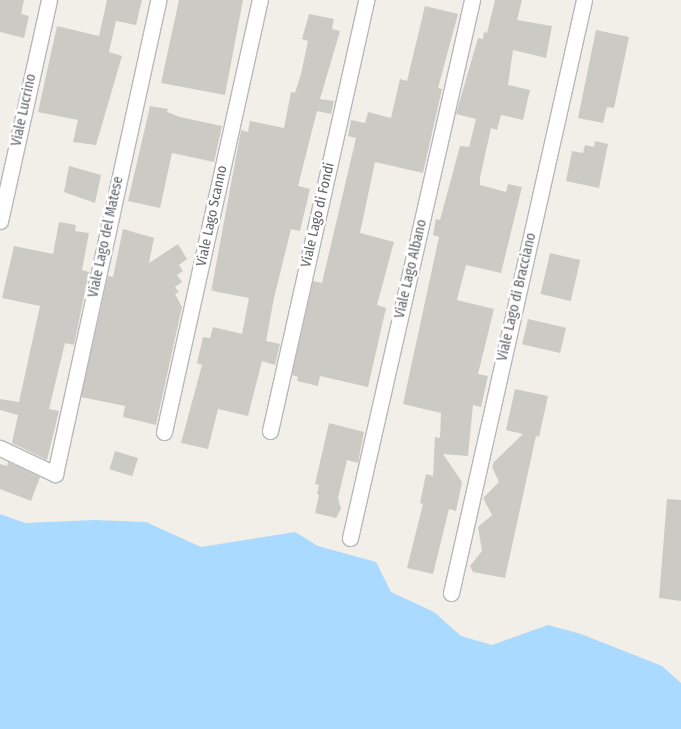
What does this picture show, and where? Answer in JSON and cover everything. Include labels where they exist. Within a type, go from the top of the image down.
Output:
[{"type":"street","name":"Viale Lucrino","points":[[0,220],[49,0]]},
{"type":"street","name":"Viale Lago del Matese","points":[[0,448],[55,474],[158,0]]},
{"type":"street","name":"Viale Lago Scanno","points":[[164,432],[260,0]]},
{"type":"street","name":"Viale Lago di Fondi","points":[[270,431],[366,0]]},
{"type":"street","name":"Viale Lago Albano","points":[[350,538],[472,0]]},
{"type":"street","name":"Viale Lago di Bracciano","points":[[451,594],[584,0]]},
{"type":"water","points":[[0,514],[25,523],[94,520],[146,522],[201,547],[295,532],[318,546],[376,562],[391,592],[434,612],[461,636],[492,645],[548,625],[581,634],[662,666],[681,683],[681,729],[0,729]]},
{"type":"building","points":[[0,0],[24,0],[21,14],[29,16],[24,38],[0,32]]},
{"type":"building","points":[[107,0],[142,0],[136,25],[116,21],[109,52],[122,56],[96,145],[73,142],[78,120],[38,112],[57,26],[99,36]]},
{"type":"building","points":[[179,0],[243,0],[225,95],[161,83]]},
{"type":"building","points":[[495,0],[522,0],[517,20],[552,26],[546,58],[513,50],[508,85],[530,90],[523,120],[501,115],[497,130],[491,128],[480,178],[480,185],[506,192],[508,184],[522,187],[501,273],[466,265],[457,300],[494,309],[478,374],[488,376],[481,407],[473,405],[468,456],[443,454],[462,482],[456,511],[449,509],[433,574],[407,568],[423,504],[420,503],[426,474],[433,476],[435,437],[440,438],[441,413],[403,404],[439,237],[433,235],[436,219],[440,220],[460,146],[469,147],[476,119],[456,114],[478,38],[483,39],[484,32],[487,33]]},
{"type":"building","points":[[425,6],[458,14],[438,88],[442,89],[423,173],[375,162],[360,233],[394,242],[377,305],[386,308],[368,387],[320,376],[318,386],[297,381],[298,377],[292,375],[313,281],[322,283],[356,138],[348,136],[351,120],[365,123],[368,112],[391,118],[400,79],[407,81]]},
{"type":"building","points":[[309,14],[334,19],[332,29],[340,31],[320,99],[334,101],[331,114],[317,111],[298,186],[310,189],[300,231],[291,229],[274,298],[266,341],[280,344],[275,365],[262,361],[248,416],[218,409],[208,449],[181,443],[202,365],[197,363],[203,337],[210,338],[213,327],[242,334],[249,298],[213,291],[214,288],[211,292],[241,130],[248,132],[250,121],[284,128],[291,92],[295,93],[301,74],[308,41],[302,39]]},
{"type":"building","points":[[596,30],[629,37],[614,108],[607,107],[603,123],[578,118]]},
{"type":"building","points":[[150,106],[168,109],[167,112],[180,117],[222,126],[214,162],[172,153],[160,208],[128,201]]},
{"type":"building","points":[[595,141],[608,144],[599,188],[566,181],[572,151],[583,153],[585,145],[594,147]]},
{"type":"building","points":[[69,166],[101,175],[95,203],[64,192]]},
{"type":"building","points":[[59,222],[76,225],[75,231],[89,233],[82,270],[89,272],[74,345],[65,343],[49,409],[59,411],[47,460],[12,443],[18,415],[0,410],[0,399],[19,402],[40,306],[2,298],[14,246],[53,254]]},
{"type":"building","points":[[123,229],[154,238],[149,263],[178,244],[187,259],[179,265],[183,271],[177,275],[182,282],[175,287],[179,292],[175,294],[182,307],[156,425],[123,417],[125,406],[81,397],[108,276],[113,277]]},
{"type":"building","points":[[550,253],[580,260],[571,301],[541,294]]},
{"type":"building","points":[[528,319],[566,328],[560,353],[522,344]]},
{"type":"building","points":[[515,389],[548,396],[539,437],[536,436],[505,578],[473,572],[470,566],[482,551],[478,527],[492,515],[483,498],[499,482],[492,467],[494,462],[523,434],[506,430]]},
{"type":"building","points":[[329,423],[364,432],[358,463],[347,460],[338,498],[341,509],[336,518],[315,513],[319,485],[315,484]]},
{"type":"building","points":[[115,451],[138,458],[132,476],[109,469]]},
{"type":"building","points":[[8,462],[40,477],[31,501],[0,489],[0,464],[7,466]]},
{"type":"building","points":[[667,499],[681,500],[681,601],[659,598]]}]
